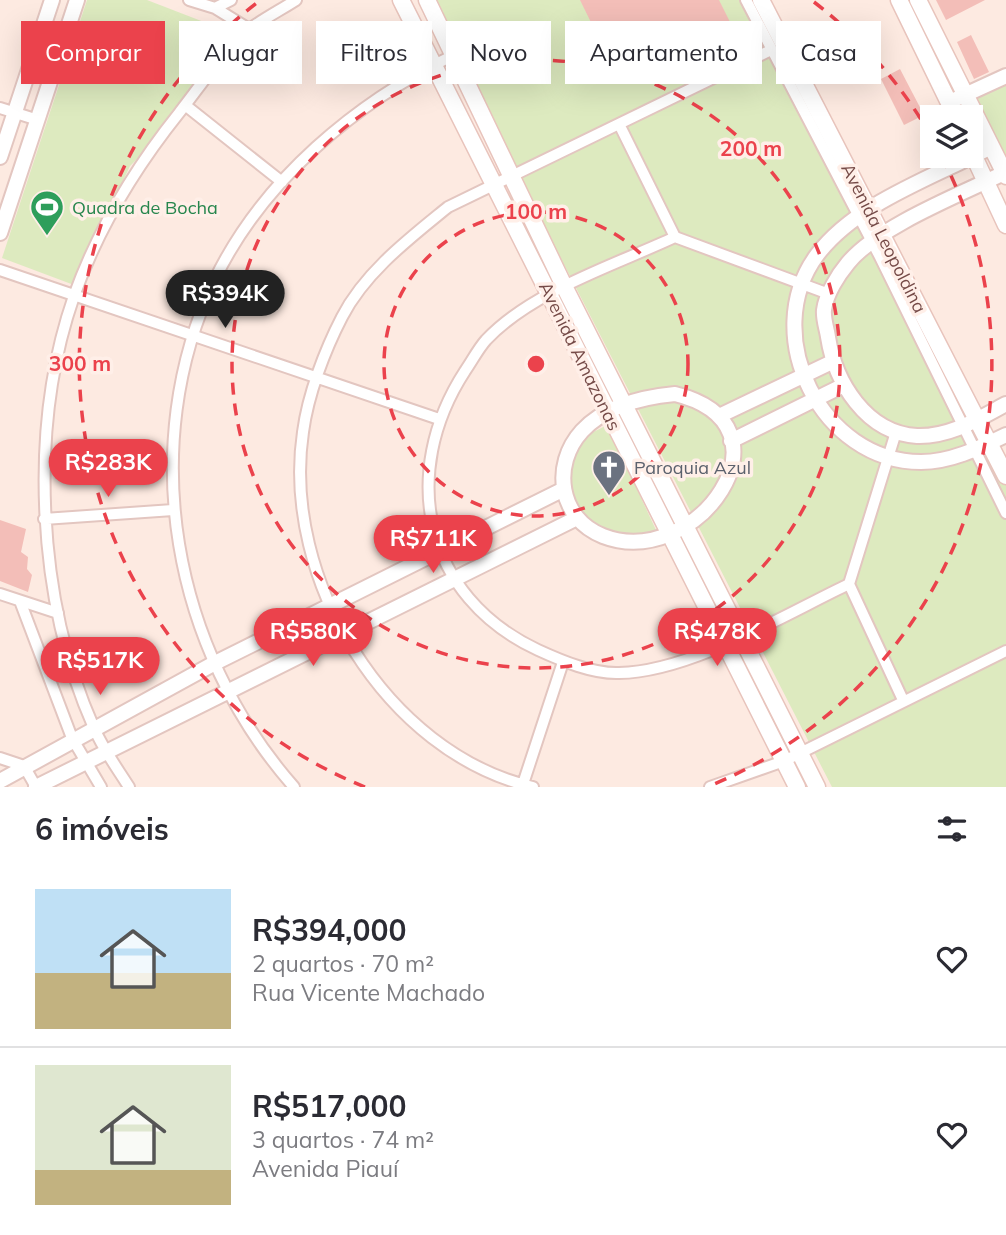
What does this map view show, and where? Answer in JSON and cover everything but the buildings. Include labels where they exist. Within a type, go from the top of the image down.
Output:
[{"type":"main road","name":"Avenida Amazonas","points":[[401,0],[495,185],[623,405],[817,787]]},
{"type":"main road","name":"Avenida Amazonas","points":[[428,0],[446,38]]},
{"type":"main road","name":"Avenida Leopoldina","points":[[761,0],[983,447],[1006,476]]},
{"type":"main road","points":[[899,0],[957,105]]},
{"type":"main road","points":[[918,0],[957,105]]},
{"type":"main road","name":"Avenida Amazonas","points":[[468,84],[511,177],[608,412],[797,787]]},
{"type":"main road","points":[[983,137],[1005,174]]},
{"type":"main road","points":[[980,168],[1006,225]]},
{"type":"street","points":[[0,157],[52,0]]},
{"type":"street","points":[[0,233],[77,0]]},
{"type":"street","points":[[189,0],[215,8],[236,21]]},
{"type":"street","points":[[215,8],[231,0]]},
{"type":"street","points":[[262,21],[296,0]]},
{"type":"street","points":[[746,0],[771,50],[864,212]]},
{"type":"street","points":[[563,662],[526,786],[465,760],[429,736],[390,701],[344,634],[319,584],[308,541],[302,485],[303,432],[318,378],[343,315],[370,279],[404,243],[448,207],[620,126],[771,50]]},
{"type":"street","points":[[294,787],[261,750],[226,691],[196,618],[173,510],[178,396],[215,279],[246,229],[282,182],[323,141],[361,111],[446,59]]},
{"type":"street","points":[[957,105],[1006,76]]},
{"type":"street","points":[[129,787],[93,727],[58,612],[44,519],[44,461],[57,363],[74,297],[111,212],[145,155],[203,84]]},
{"type":"street","points":[[185,105],[282,182]]},
{"type":"street","points":[[0,108],[37,120]]},
{"type":"street","points":[[620,126],[675,237],[829,294]]},
{"type":"street","points":[[983,150],[991,147]]},
{"type":"street","points":[[945,168],[864,212],[816,257],[802,284],[794,330],[802,374],[813,399],[850,439],[888,458],[920,463],[947,459],[983,447],[1006,435]]},
{"type":"street","points":[[1005,174],[877,238],[849,262],[829,294],[824,312],[832,362],[844,385],[861,409],[896,432],[930,436],[971,423],[1006,404]]},
{"type":"street","points":[[675,237],[518,312],[485,341],[453,391],[439,419],[431,446],[429,497],[439,552],[452,579],[491,620],[517,641],[563,662],[617,673],[670,666],[725,644],[849,584]]},
{"type":"street","points":[[0,270],[439,419]]},
{"type":"street","points":[[719,416],[802,374],[832,362]]},
{"type":"street","points":[[731,441],[844,385]]},
{"type":"street","points":[[675,394],[695,399],[719,416],[731,441],[731,474],[723,492],[708,510],[683,527],[637,541],[611,539],[592,532],[575,519],[564,489],[571,447],[584,429],[623,405],[650,396],[675,394]]},
{"type":"street","points":[[896,432],[849,584],[904,700]]},
{"type":"street","points":[[983,447],[1006,513]]},
{"type":"street","points":[[0,780],[72,738],[213,664],[564,489]]},
{"type":"street","points":[[44,519],[173,510]]},
{"type":"street","points":[[0,758],[24,766],[36,787],[575,519]]},
{"type":"street","points":[[0,594],[58,612]]},
{"type":"street","points":[[20,601],[72,738],[101,787]]},
{"type":"street","points":[[710,787],[784,761],[1006,651]]},
{"type":"green space","points":[[87,0],[147,0],[201,21],[179,21],[179,84],[196,84],[130,166],[74,285],[2,258],[59,84],[165,84],[165,21],[80,21]]},
{"type":"green space","points":[[432,0],[766,0],[777,21],[776,84],[808,84],[1006,478],[1006,787],[832,787],[471,84],[551,84],[551,21],[446,21],[446,32]]},
{"type":"green space","points":[[1006,80],[1006,162],[983,112],[983,105],[980,105],[974,93]]},
{"type":"green space","points":[[607,425],[656,530],[638,534],[606,531],[582,515],[574,502],[570,486],[574,449],[585,437]]},
{"type":"place","name":"Quadra de Bocha","points":[[47,237]]},
{"type":"place","name":"Paroquia Azul","points":[[609,497]]}]
